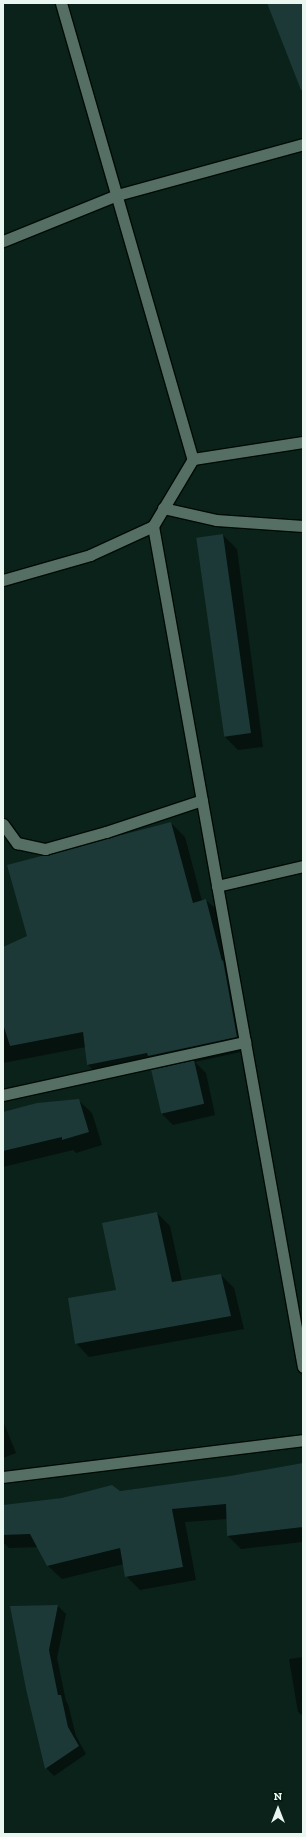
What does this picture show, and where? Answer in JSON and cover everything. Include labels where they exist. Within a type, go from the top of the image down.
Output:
[{"type":"street","points":[[3,580],[90,555],[153,526],[193,459],[61,3]]},
{"type":"street","points":[[3,241],[117,195],[303,144]]},
{"type":"street","points":[[193,459],[303,442]]},
{"type":"street","points":[[163,508],[216,520],[303,526]]},
{"type":"street","points":[[153,526],[303,1367]]},
{"type":"street","points":[[3,824],[17,843],[45,848],[106,832],[202,800]]},
{"type":"street","points":[[217,886],[303,866]]},
{"type":"street","points":[[3,1095],[245,1042]]},
{"type":"street","points":[[3,1477],[303,1440]]},
{"type":"building","points":[[267,3],[303,3],[303,90],[301,90]]},
{"type":"building","points":[[223,534],[251,733],[224,737],[196,538]]},
{"type":"building","points":[[171,822],[193,903],[206,899],[222,961],[223,960],[237,1037],[148,1056],[147,1053],[87,1065],[83,1032],[10,1046],[3,1024],[3,947],[27,936],[7,865]]},
{"type":"building","points":[[194,1060],[204,1104],[161,1114],[151,1070]]},
{"type":"building","points":[[79,1099],[89,1132],[62,1140],[62,1137],[3,1151],[3,1112],[37,1103]]},
{"type":"building","points":[[157,1212],[172,1282],[221,1274],[231,1316],[75,1344],[68,1298],[116,1290],[102,1223]]},
{"type":"building","points":[[303,1463],[303,1527],[227,1536],[226,1504],[172,1509],[183,1567],[125,1577],[120,1548],[47,1566],[30,1534],[3,1535],[3,1505],[62,1498],[112,1485],[120,1491],[230,1476]]},
{"type":"building","points":[[58,1605],[49,1650],[58,1695],[61,1695],[68,1727],[79,1746],[45,1769],[26,1689],[10,1606]]}]
